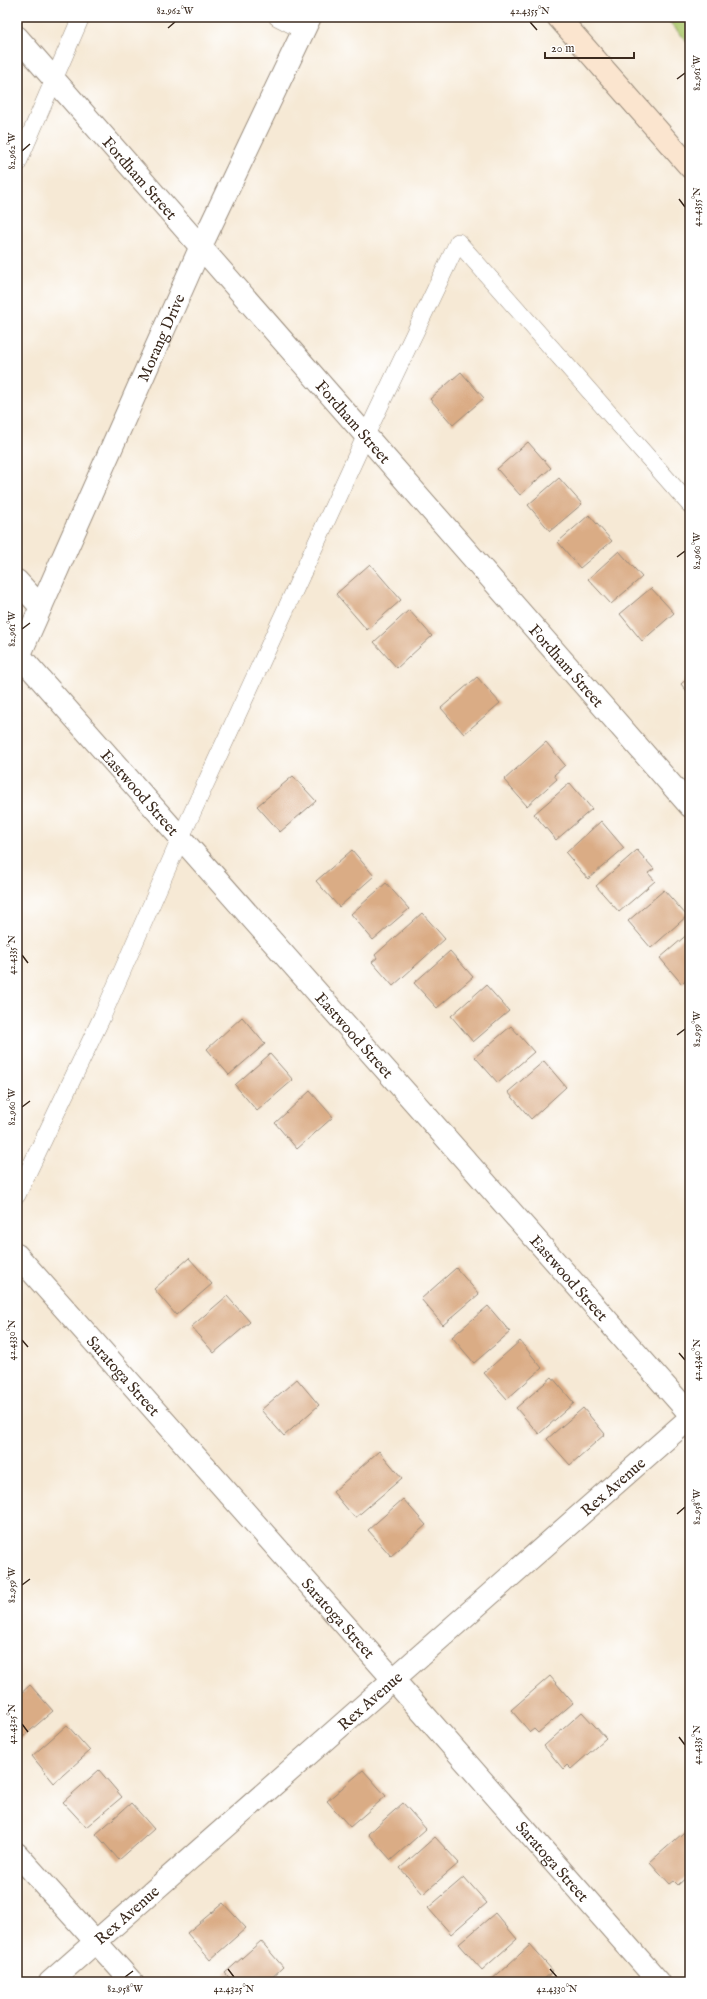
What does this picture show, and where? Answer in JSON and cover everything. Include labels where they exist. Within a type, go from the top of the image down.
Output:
[{"type":"main road","points":[[558,17],[690,167]]},
{"type":"street","name":"Morang Drive","points":[[18,658],[201,246],[307,24]]},
{"type":"street","name":"Fordham Street","points":[[17,37],[690,806]]},
{"type":"street","points":[[17,581],[41,607]]},
{"type":"street","name":"Eastwood Street","points":[[18,658],[181,838],[690,1414]]},
{"type":"street","name":"Saratoga Street","points":[[17,1256],[393,1679],[659,1982]]},
{"type":"street","name":"Rex Avenue","points":[[50,1982],[690,1418]]},
{"type":"street","points":[[17,1854],[132,1982]]},
{"type":"lane","points":[[17,166],[81,17]]},
{"type":"lane","points":[[277,17],[307,24]]},
{"type":"lane","points":[[17,1195],[102,1016],[181,838],[366,435],[458,242],[690,505]]},
{"type":"green space","points":[[665,17],[690,17],[690,45]]},
{"type":"building","points":[[461,372],[484,398],[453,425],[430,399]]},
{"type":"building","points":[[528,442],[551,468],[520,495],[497,469]]},
{"type":"building","points":[[559,478],[582,504],[550,531],[528,505]]},
{"type":"building","points":[[589,515],[612,541],[580,568],[558,542]]},
{"type":"building","points":[[619,551],[642,577],[611,604],[588,579]]},
{"type":"building","points":[[370,564],[401,600],[367,630],[336,594]]},
{"type":"building","points":[[651,588],[674,613],[642,641],[620,614]]},
{"type":"building","points":[[409,610],[432,636],[397,668],[374,642]]},
{"type":"building","points":[[690,676],[690,695],[681,684]]},
{"type":"building","points":[[477,677],[500,703],[464,734],[441,708]]},
{"type":"building","points":[[546,742],[565,765],[554,775],[557,779],[527,806],[504,780]]},
{"type":"building","points":[[293,776],[316,801],[280,832],[257,806]]},
{"type":"building","points":[[570,783],[592,809],[556,840],[534,814]]},
{"type":"building","points":[[601,821],[624,848],[588,879],[566,853]]},
{"type":"building","points":[[352,850],[374,876],[339,907],[316,881]]},
{"type":"building","points":[[637,850],[654,869],[648,873],[655,881],[619,912],[596,886]]},
{"type":"building","points":[[386,883],[409,909],[373,940],[351,914]]},
{"type":"building","points":[[664,890],[687,916],[651,948],[628,921]]},
{"type":"building","points":[[422,913],[445,939],[393,986],[372,962],[377,958],[375,955]]},
{"type":"building","points":[[690,932],[690,977],[682,984],[660,958]]},
{"type":"building","points":[[450,951],[473,977],[437,1008],[414,983]]},
{"type":"building","points":[[486,985],[509,1011],[473,1042],[451,1016]]},
{"type":"building","points":[[242,1017],[265,1044],[229,1075],[207,1049]]},
{"type":"building","points":[[511,1026],[534,1052],[498,1083],[475,1057]]},
{"type":"building","points":[[270,1054],[293,1080],[257,1111],[235,1085]]},
{"type":"building","points":[[544,1061],[566,1087],[531,1119],[508,1092]]},
{"type":"building","points":[[310,1091],[333,1117],[297,1149],[275,1123]]},
{"type":"building","points":[[189,1258],[212,1284],[176,1315],[154,1289]]},
{"type":"building","points":[[456,1268],[479,1294],[443,1325],[421,1299]]},
{"type":"building","points":[[227,1296],[250,1322],[214,1353],[191,1327]]},
{"type":"building","points":[[488,1306],[510,1332],[474,1363],[452,1337]]},
{"type":"building","points":[[520,1341],[542,1368],[507,1399],[484,1373]]},
{"type":"building","points":[[552,1377],[574,1403],[539,1434],[516,1408]]},
{"type":"building","points":[[297,1379],[319,1405],[284,1436],[261,1410]]},
{"type":"building","points":[[583,1408],[605,1434],[570,1465],[547,1439]]},
{"type":"building","points":[[379,1451],[402,1478],[355,1518],[333,1492]]},
{"type":"building","points":[[403,1499],[426,1525],[391,1556],[368,1530]]},
{"type":"building","points":[[550,1676],[573,1703],[538,1733],[534,1729],[530,1732],[511,1710]]},
{"type":"building","points":[[30,1685],[53,1711],[17,1742],[17,1697]]},
{"type":"building","points":[[582,1712],[606,1738],[571,1769],[567,1765],[563,1769],[544,1746]]},
{"type":"building","points":[[67,1725],[90,1751],[54,1783],[32,1756]]},
{"type":"building","points":[[99,1770],[122,1797],[86,1827],[63,1802]]},
{"type":"building","points":[[363,1770],[386,1796],[350,1827],[327,1801]]},
{"type":"building","points":[[131,1803],[154,1829],[119,1860],[96,1834]]},
{"type":"building","points":[[403,1803],[426,1829],[391,1860],[368,1834]]},
{"type":"building","points":[[690,1827],[690,1874],[678,1885],[674,1881],[670,1884],[650,1862]]},
{"type":"building","points":[[435,1837],[459,1863],[423,1894],[400,1868]]},
{"type":"building","points":[[464,1877],[487,1903],[451,1934],[428,1908]]},
{"type":"building","points":[[223,1903],[246,1928],[210,1960],[187,1933]]},
{"type":"building","points":[[495,1913],[517,1939],[482,1970],[459,1944]]},
{"type":"building","points":[[261,1941],[283,1967],[267,1982],[233,1982],[225,1973]]},
{"type":"building","points":[[530,1945],[553,1971],[541,1982],[489,1982]]}]
